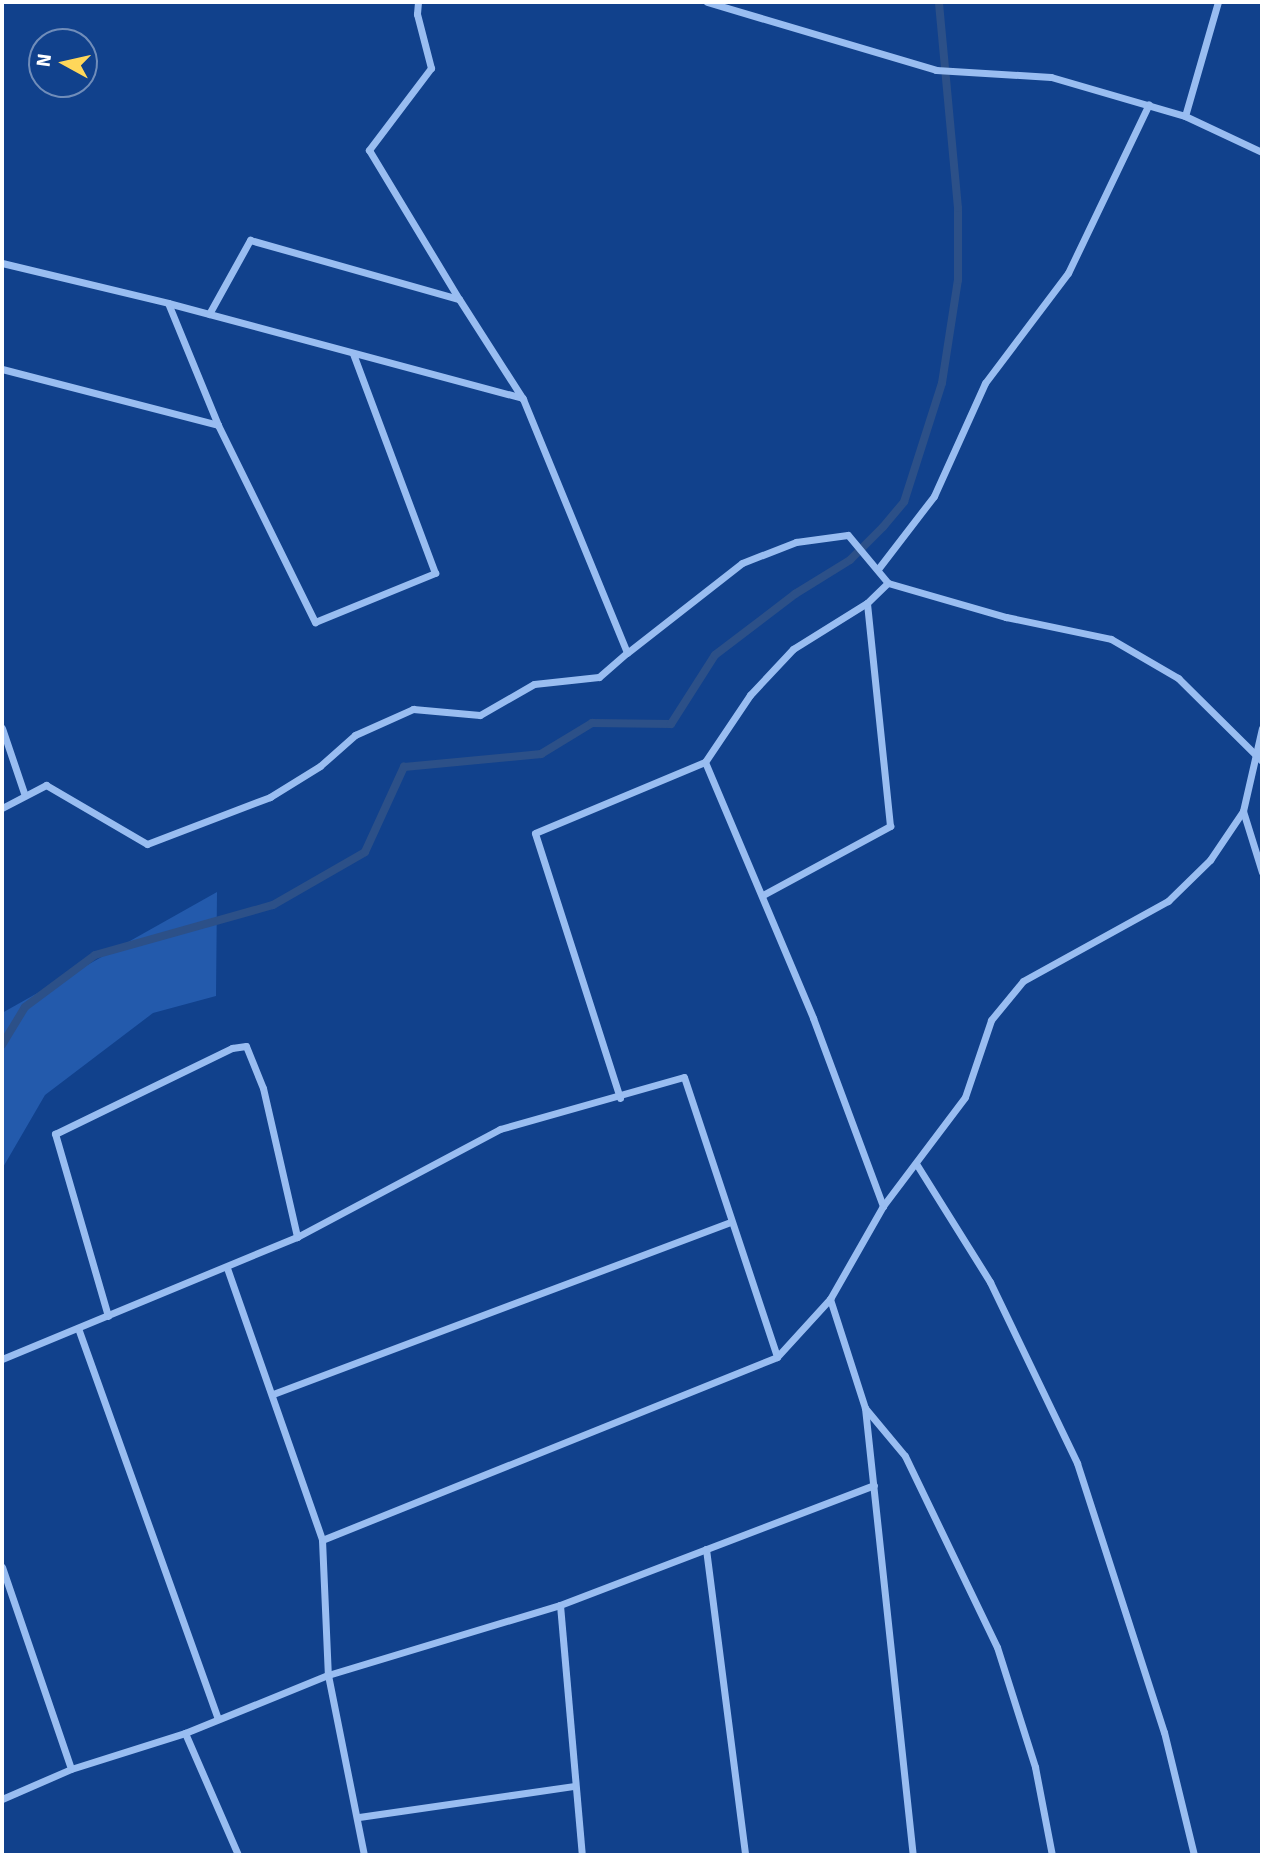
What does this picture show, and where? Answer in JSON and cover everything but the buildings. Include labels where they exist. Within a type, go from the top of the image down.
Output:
[{"type":"street","points":[[418,2],[416,14],[431,68],[369,149],[459,299],[523,398],[627,653]]},
{"type":"street","points":[[707,2],[936,70],[1051,77],[1185,116],[1262,152]]},
{"type":"street","points":[[1185,116],[1218,2]]},
{"type":"street","points":[[878,569],[934,496],[985,383],[1068,273],[1149,104]]},
{"type":"street","points":[[209,314],[250,240],[459,299]]},
{"type":"street","points":[[2,264],[168,303],[523,398]]},
{"type":"street","points":[[168,303],[218,425],[316,622],[435,572],[353,354]]},
{"type":"street","points":[[2,369],[218,425]]},
{"type":"street","points":[[2,808],[23,793],[46,785],[147,844],[270,797],[320,765],[355,734],[413,709],[480,715],[534,684],[598,677],[742,563],[796,542],[848,535],[888,583],[1006,617],[1111,639],[1178,678],[1260,758]]},
{"type":"street","points":[[620,1098],[535,833],[705,762],[750,695],[793,649],[867,603],[888,583]]},
{"type":"street","points":[[763,895],[890,825],[867,603]]},
{"type":"street","points":[[2,728],[23,793]]},
{"type":"street","points":[[322,1540],[777,1357],[830,1299],[883,1206],[917,1165],[965,1097],[991,1020],[1023,981],[1168,901],[1210,860],[1243,811],[1260,758],[1262,728]]},
{"type":"street","points":[[705,762],[763,895],[883,1206]]},
{"type":"street","points":[[1243,811],[1262,872]]},
{"type":"street","points":[[108,1316],[55,1134],[232,1048],[246,1046],[263,1088],[297,1237]]},
{"type":"street","points":[[2,1359],[297,1237],[500,1129],[620,1098],[684,1077],[777,1357]]},
{"type":"street","points":[[917,1165],[990,1282],[1076,1463],[1164,1732],[1194,1855]]},
{"type":"street","points":[[273,1394],[730,1222]]},
{"type":"street","points":[[227,1268],[322,1540],[328,1675],[359,1817],[364,1855]]},
{"type":"street","points":[[830,1299],[865,1408],[913,1855]]},
{"type":"street","points":[[78,1328],[218,1718]]},
{"type":"street","points":[[865,1408],[905,1456],[997,1647],[1035,1766],[1052,1855]]},
{"type":"street","points":[[2,1799],[71,1769],[185,1733],[328,1675],[561,1605],[874,1485]]},
{"type":"street","points":[[706,1549],[745,1855]]},
{"type":"street","points":[[2,1567],[71,1769]]},
{"type":"street","points":[[561,1605],[582,1855]]},
{"type":"street","points":[[185,1733],[238,1855]]},
{"type":"street","points":[[359,1817],[575,1786]]},
{"type":"shaded area","points":[[217,892],[216,996],[153,1013],[45,1095],[2,1169],[2,1013]]},
{"type":"waterway","points":[[2,1045],[25,1007],[95,955],[273,905],[365,852],[404,767],[541,754],[592,723],[671,724],[715,655],[795,594],[850,560],[883,527],[904,502],[942,383],[958,280],[958,208],[939,2]]}]
